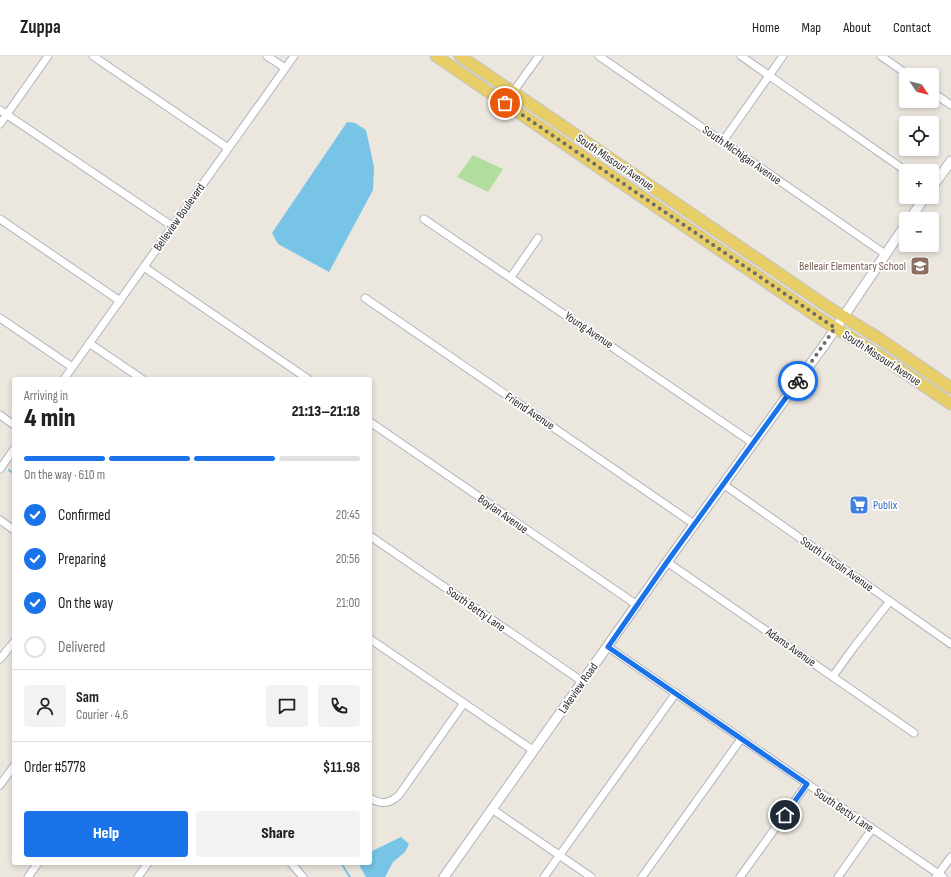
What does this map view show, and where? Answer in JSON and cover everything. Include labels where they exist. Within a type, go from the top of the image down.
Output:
[{"type":"main road","name":"South Missouri Avenue","points":[[460,56],[951,388]]},
{"type":"main road","name":"South Missouri Avenue","points":[[439,57],[835,328],[951,404]]},
{"type":"street","points":[[0,124],[48,56]]},
{"type":"street","points":[[93,56],[228,148]]},
{"type":"street","points":[[267,56],[285,68]]},
{"type":"street","name":"Belleview Boulevard","points":[[65,377],[294,56]]},
{"type":"street","points":[[505,103],[539,56]]},
{"type":"street","name":"South Michigan Avenue","points":[[599,56],[885,254]]},
{"type":"street","points":[[741,56],[899,166]]},
{"type":"street","points":[[723,141],[783,56]]},
{"type":"street","points":[[881,56],[899,69]]},
{"type":"street","points":[[939,97],[951,105]]},
{"type":"street","points":[[0,110],[172,226]]},
{"type":"street","points":[[939,177],[951,161]]},
{"type":"street","points":[[0,219],[120,301]]},
{"type":"street","name":"Young Avenue","points":[[424,219],[753,443]]},
{"type":"street","name":"Lakeview Road","points":[[444,877],[835,328],[899,234]]},
{"type":"street","points":[[511,277],[538,238]]},
{"type":"street","points":[[144,266],[305,377]]},
{"type":"street","name":"Friend Avenue","points":[[365,298],[694,524]]},
{"type":"street","points":[[0,318],[72,367]]},
{"type":"street","points":[[89,343],[139,377]]},
{"type":"street","points":[[0,415],[12,424]]},
{"type":"street","name":"Boylan Avenue","points":[[372,423],[637,605]]},
{"type":"street","points":[[0,469],[12,452]]},
{"type":"street","name":"South Lincoln Avenue","points":[[723,484],[951,644]]},
{"type":"street","points":[[0,520],[12,529]]},
{"type":"street","name":"South Betty Lane","points":[[372,537],[583,682]]},
{"type":"street","name":"Adams Avenue","points":[[667,562],[833,676],[914,734]]},
{"type":"street","points":[[833,676],[890,601]]},
{"type":"street","points":[[372,640],[534,751]]},
{"type":"street","points":[[0,659],[12,644]]},
{"type":"street","name":"South Betty Lane","points":[[608,647],[939,876]]},
{"type":"street","points":[[544,877],[676,693]]},
{"type":"street","points":[[372,799],[380,803],[387,803],[394,800],[399,795],[464,703]]},
{"type":"street","points":[[642,877],[741,739]]},
{"type":"street","points":[[0,785],[12,769]]},
{"type":"street","points":[[740,877],[807,784]]},
{"type":"street","points":[[492,809],[591,877]]},
{"type":"street","points":[[838,877],[872,829]]},
{"type":"street","points":[[939,876],[951,856]]},
{"type":"street","points":[[28,877],[37,865]]},
{"type":"street","points":[[138,877],[147,865]]},
{"type":"street","points":[[293,865],[303,877]]},
{"type":"green space","points":[[473,155],[503,169],[488,192],[457,177]]},
{"type":"water","points":[[347,122],[355,123],[366,130],[374,167],[373,190],[329,272],[278,244],[272,233]]},
{"type":"water","points":[[401,837],[409,844],[405,852],[393,862],[385,877],[366,877],[359,865],[372,865],[372,851]]},
{"type":"waterway","points":[[342,865],[350,877]]},
{"type":"way so far","points":[[505,103],[835,328],[798,381]]},
{"type":"place","name":"Belleair Elementary School","points":[[920,266]]},
{"type":"place","name":"Publix","points":[[859,505]]},
{"type":"route","points":[[785,815],[807,784],[608,647],[667,562],[798,381]]}]
